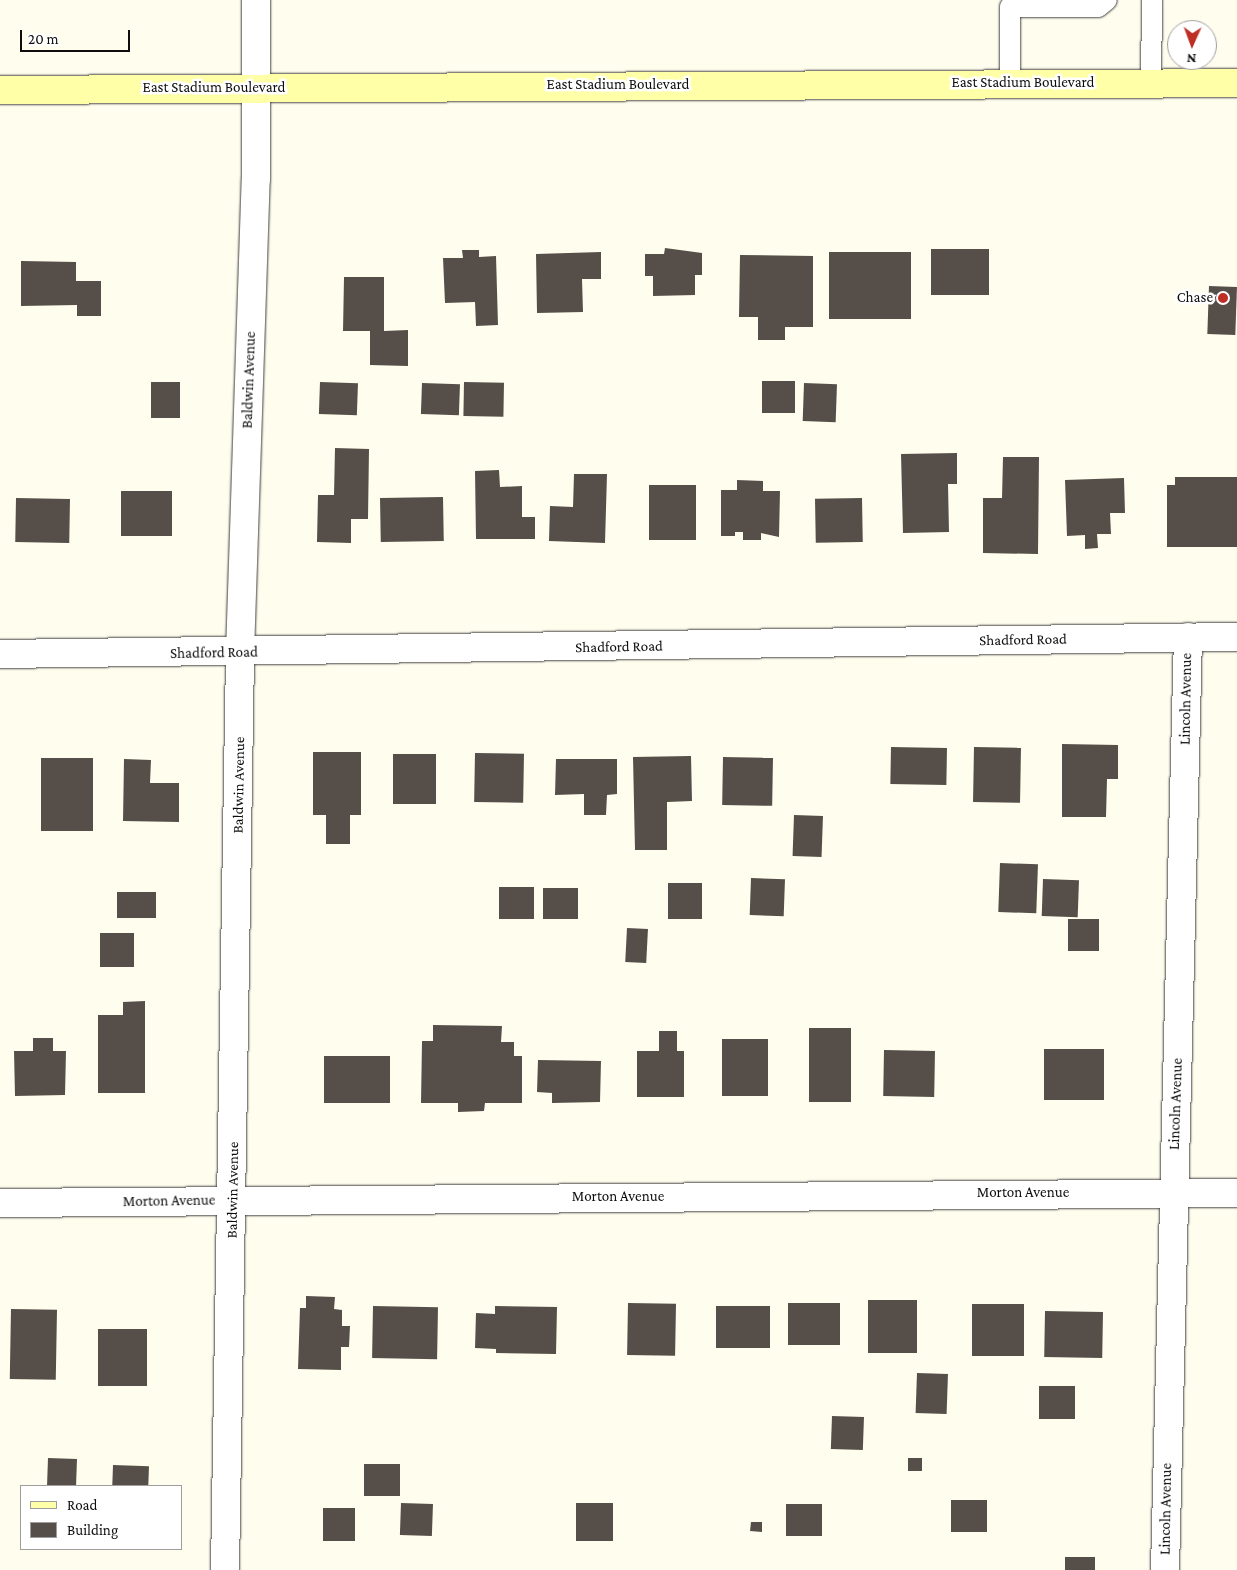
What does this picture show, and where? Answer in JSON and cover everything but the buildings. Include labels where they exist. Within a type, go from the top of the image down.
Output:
[{"type":"main road","name":"East Stadium Boulevard","points":[[0,90],[1237,83]]},
{"type":"street","name":"Baldwin Avenue","points":[[225,1570],[233,1200],[240,653],[256,179],[256,0]]},
{"type":"street","name":"Lincoln Avenue","points":[[1164,1570],[1188,637]]},
{"type":"street","name":"Shadford Road","points":[[0,654],[240,653],[1237,637]]},
{"type":"street","name":"Morton Avenue","points":[[0,1203],[1237,1192]]},
{"type":"lane","points":[[1010,84],[1010,4],[1098,7],[1107,0]]},
{"type":"lane","points":[[1152,0],[1152,83]]},
{"type":"place","name":"Chase","points":[[1223,298]]}]
